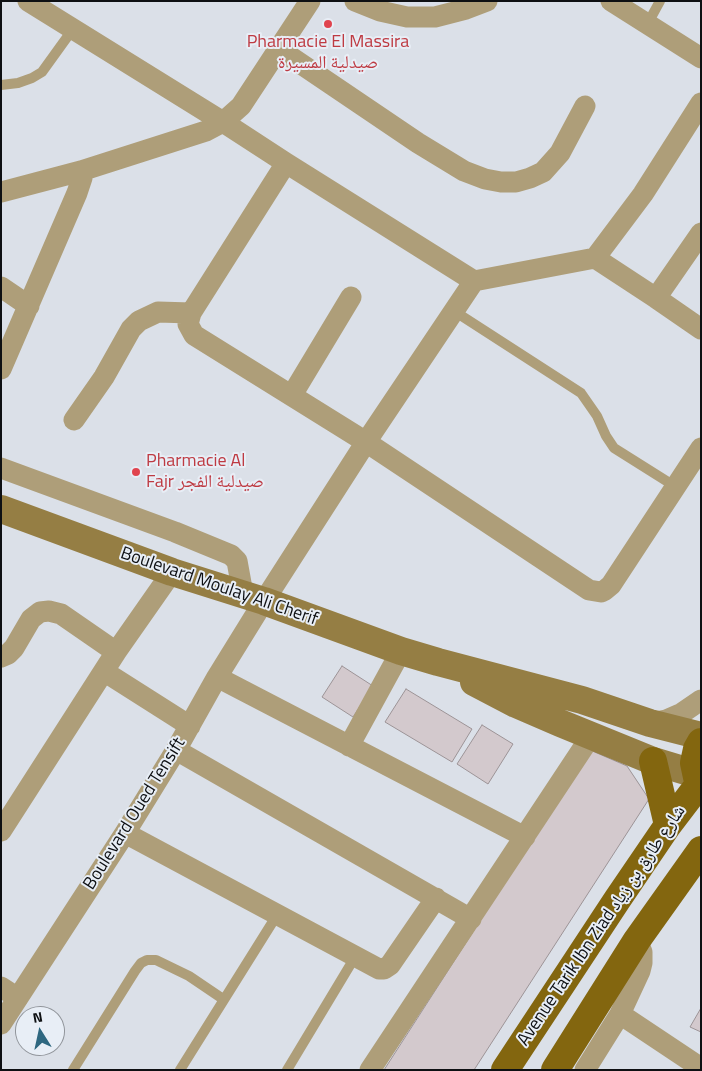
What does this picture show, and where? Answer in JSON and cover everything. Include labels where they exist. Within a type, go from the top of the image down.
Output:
[{"type":"main road","name":"Boulevard Moulay Ali Cherif","points":[[1,509],[172,572],[253,597],[400,651],[582,700],[650,723],[701,736]]},
{"type":"main road","name":"Boulevard Moulay Ali Cherif","points":[[438,662],[516,704],[699,780]]},
{"type":"main road","points":[[699,780],[694,763],[697,749],[701,742]]},
{"type":"main road","points":[[653,761],[668,825]]},
{"type":"main road","name":"Avenue Tarik Ibn Ziad شارع طارق بن زياد","points":[[505,1070],[616,900],[699,780]]},
{"type":"main road","points":[[554,1070],[637,940],[701,850]]},
{"type":"street","points":[[1,192],[81,171],[206,131],[224,122],[241,106],[310,1]]},
{"type":"street","points":[[355,1],[380,11],[407,17],[435,17],[487,1]]},
{"type":"street","points":[[611,1],[701,58]]},
{"type":"street","points":[[30,2],[224,122],[474,281],[595,258],[643,194],[700,105]]},
{"type":"street","points":[[280,49],[456,167],[493,180],[516,182],[543,172],[560,153],[585,106]]},
{"type":"street","points":[[286,163],[191,313],[188,324],[194,335],[366,442],[589,590],[601,592],[612,585],[701,448]]},
{"type":"street","points":[[1,369],[76,193],[82,178],[81,171]]},
{"type":"street","points":[[656,298],[701,233]]},
{"type":"street","points":[[595,258],[701,329]]},
{"type":"street","name":"Boulevard Oued Tensift","points":[[1,1024],[10,993],[125,833],[176,750],[217,677],[253,597],[366,442],[474,281]]},
{"type":"street","points":[[1,287],[29,306]]},
{"type":"street","points":[[292,395],[351,297]]},
{"type":"street","points":[[74,420],[104,377],[131,329],[139,321],[158,312],[191,313]]},
{"type":"street","points":[[1,468],[175,532],[231,555],[237,561],[253,597]]},
{"type":"street","points":[[1,831],[71,721],[105,672],[116,652],[172,572]]},
{"type":"street","points":[[3,659],[14,648],[31,619],[40,612],[49,611],[61,614],[116,652]]},
{"type":"street","points":[[349,746],[400,651]]},
{"type":"street","points":[[105,672],[190,726]]},
{"type":"street","points":[[217,677],[525,837]]},
{"type":"street","points":[[650,723],[666,720],[682,713],[701,700]]},
{"type":"street","points":[[370,1070],[591,736]]},
{"type":"street","points":[[176,750],[471,919]]},
{"type":"street","points":[[125,833],[379,970],[390,965],[436,898]]},
{"type":"street","points":[[585,1070],[620,1014],[642,963],[642,952],[637,940]]},
{"type":"street","points":[[620,1014],[701,1068]]},
{"type":"lane","points":[[648,23],[660,1]]},
{"type":"lane","points":[[1,85],[18,83],[42,72],[73,29]]},
{"type":"lane","points":[[454,311],[582,393],[614,448],[676,487]]},
{"type":"lane","points":[[180,1070],[277,915]]},
{"type":"lane","points":[[286,1070],[355,958]]},
{"type":"lane","points":[[73,1070],[134,971],[141,963],[147,960],[156,960],[189,976],[224,999]]},
{"type":"building","points":[[342,666],[373,686],[353,717],[322,697]]},
{"type":"building","points":[[406,689],[472,729],[452,762],[385,722]]},
{"type":"building","points":[[482,725],[513,744],[488,784],[457,764]]},
{"type":"building","points":[[590,750],[627,766],[649,799],[474,1070],[384,1070]]},
{"type":"building","points":[[701,1008],[701,1032],[690,1027]]},
{"type":"place","name":"Pharmacie El Massira صيدلية المسيرة","points":[[328,24]]},
{"type":"place","name":"Pharmacie Al Fajr صيدلية الفجر","points":[[136,472]]}]
